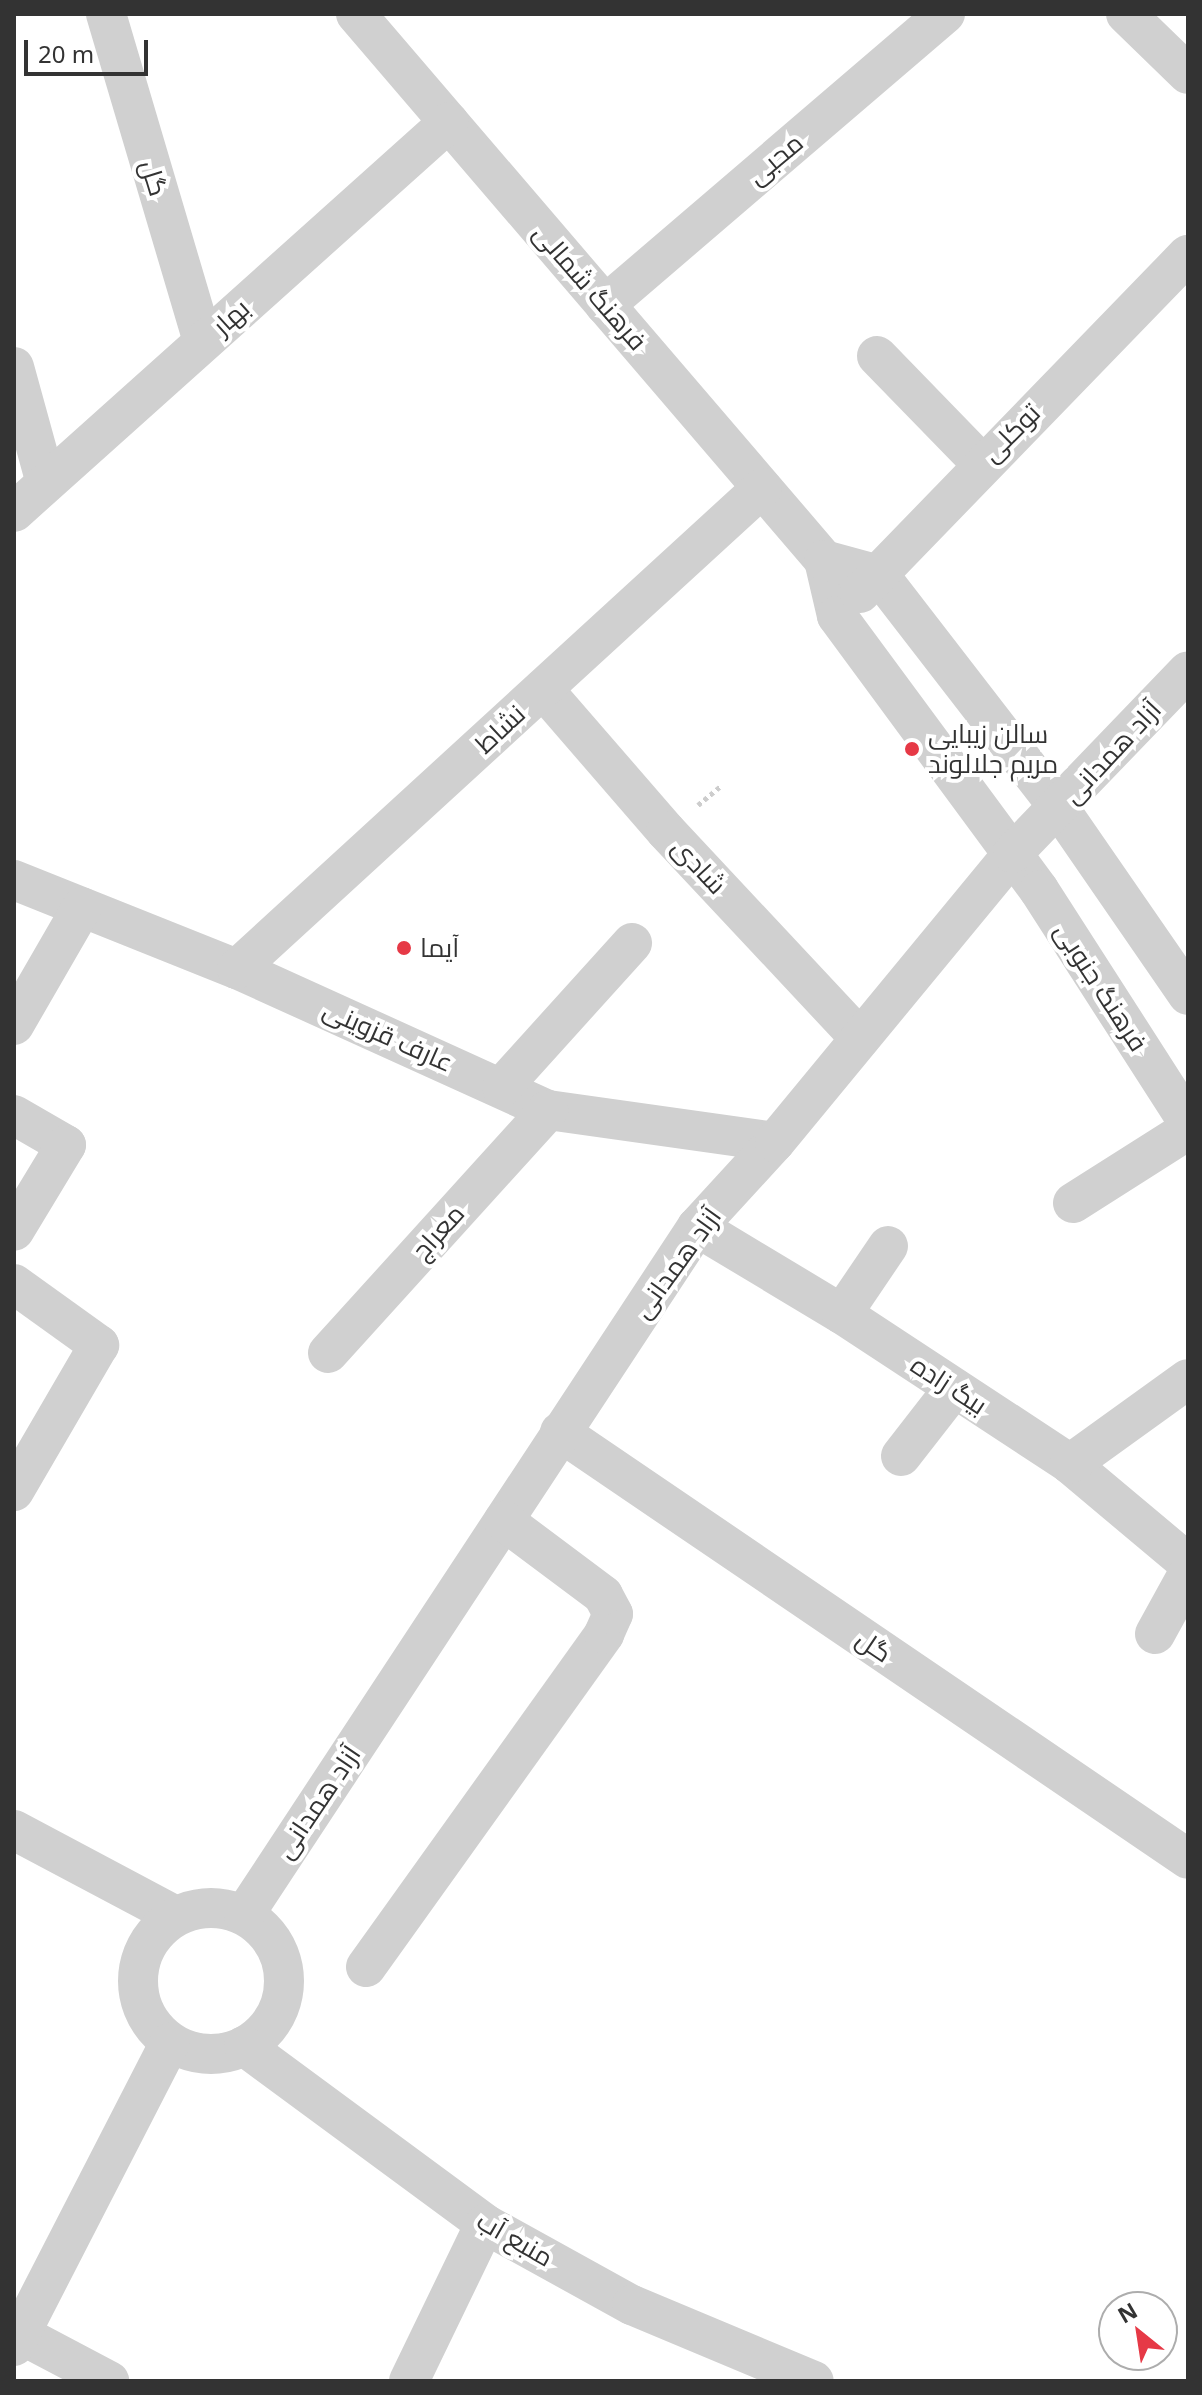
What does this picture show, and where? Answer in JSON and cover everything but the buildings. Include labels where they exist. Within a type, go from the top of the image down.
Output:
[{"type":"street","name":"گل","points":[[106,14],[203,342]]},
{"type":"street","name":"محبی","points":[[605,305],[945,14]]},
{"type":"street","points":[[1126,14],[1188,74]]},
{"type":"street","name":"فرهنگ شمالی","points":[[365,17],[449,122],[824,560],[837,616],[1013,853]]},
{"type":"street","name":"بهار","points":[[14,512],[449,122]]},
{"type":"street","name":"توکلی","points":[[837,616],[879,575],[981,463],[1188,255]]},
{"type":"street","points":[[877,356],[981,463]]},
{"type":"street","points":[[14,367],[46,483]]},
{"type":"street","name":"نشاط","points":[[237,969],[762,488]]},
{"type":"street","points":[[824,560],[879,575],[1059,808],[1188,995]]},
{"type":"street","name":"آزاد همدانی","points":[[244,1915],[697,1227],[775,1142],[1013,853],[1188,671]]},
{"type":"street","name":"شادی","points":[[543,689],[666,831],[860,1038]]},
{"type":"street","name":"فرهنگ جنوبی","points":[[1013,853],[1188,1122]]},
{"type":"street","name":"عارف قزوینی","points":[[14,880],[237,969],[548,1110],[775,1142]]},
{"type":"street","points":[[14,1025],[82,907]]},
{"type":"street","points":[[502,1087],[632,943]]},
{"type":"street","name":"معراج","points":[[328,1353],[548,1110]]},
{"type":"street","points":[[14,1115],[66,1145],[14,1231]]},
{"type":"street","points":[[1073,1203],[1188,1130]]},
{"type":"street","name":"بیگ زاده","points":[[697,1227],[842,1314],[1070,1464],[1188,1563]]},
{"type":"street","points":[[842,1314],[888,1246]]},
{"type":"street","points":[[14,1284],[99,1345],[14,1491]]},
{"type":"street","points":[[1070,1464],[1188,1379]]},
{"type":"street","points":[[901,1456],[954,1388]]},
{"type":"street","name":"گل","points":[[560,1432],[1188,1859]]},
{"type":"street","points":[[366,1967],[613,1614],[603,1595],[504,1521]]},
{"type":"street","points":[[1155,1634],[1188,1574]]},
{"type":"street","points":[[14,1830],[176,1916]]},
{"type":"street","points":[[221,1908],[244,1915],[277,1947],[284,1992],[264,2033],[244,2046],[207,2054],[170,2043],[152,2025],[141,2003],[138,1978],[143,1954],[156,1932],[176,1916],[221,1908]]},
{"type":"street","points":[[109,2381],[17,2340],[170,2043]]},
{"type":"street","name":"منبع آب","points":[[244,2046],[485,2224],[632,2305],[814,2381]]},
{"type":"street","points":[[409,2381],[485,2224]]},
{"type":"place","name":"سالن زیبایی مریم جلالوند","points":[[912,749]]},
{"type":"place","name":"آيما","points":[[404,948]]}]
